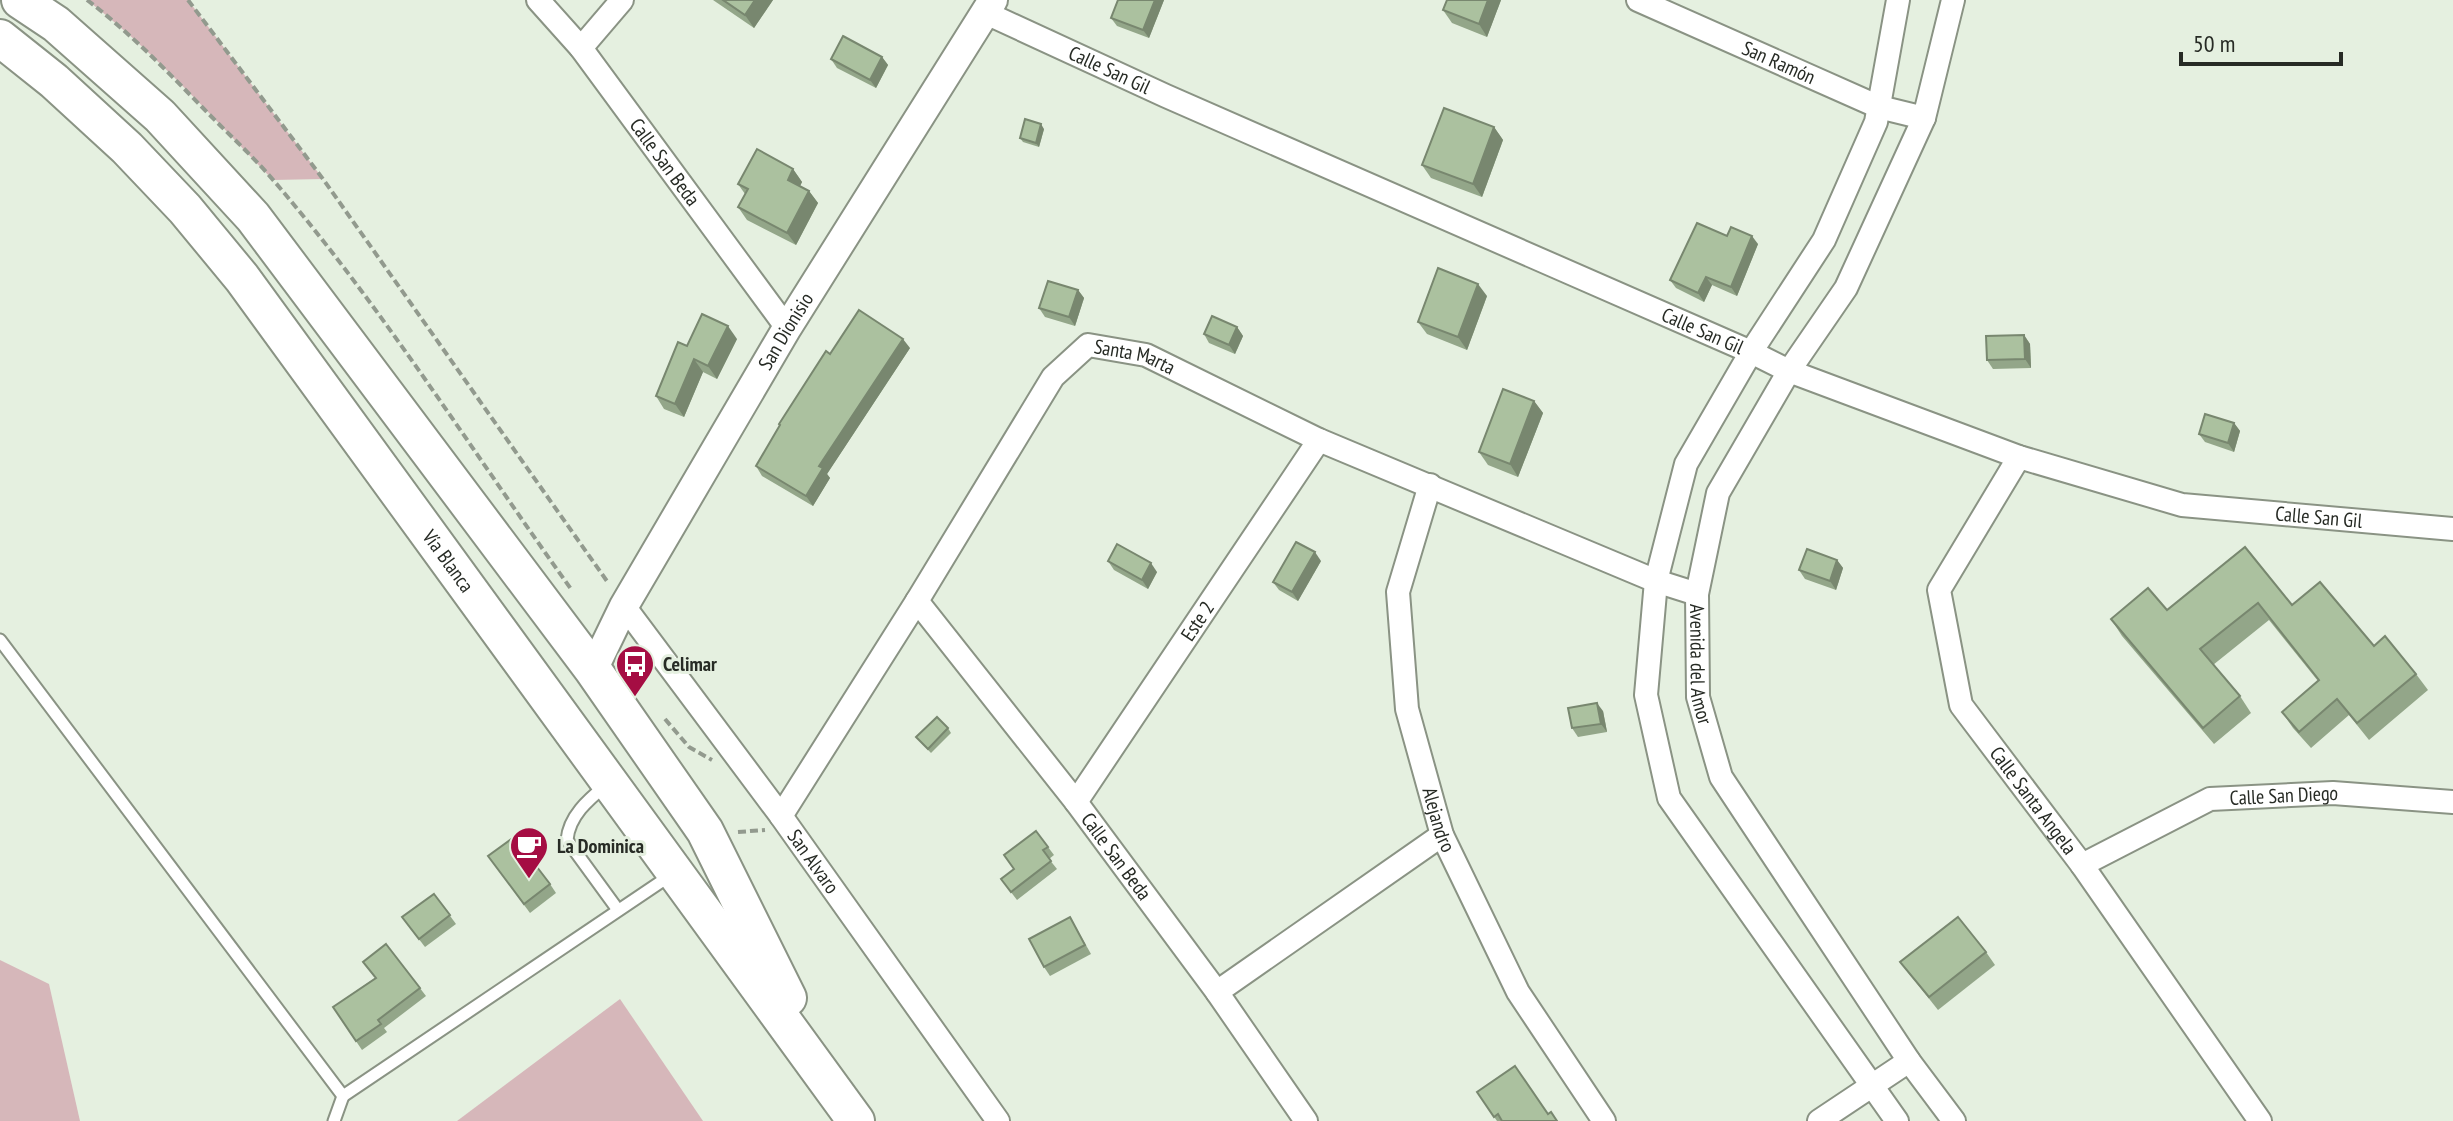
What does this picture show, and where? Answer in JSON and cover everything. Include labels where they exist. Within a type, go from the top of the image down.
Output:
[{"type":"highway","points":[[20,0],[56,24],[160,116],[253,217],[593,670],[705,831],[833,1089]]},
{"type":"highway","name":"Vía Blanca","points":[[0,38],[54,81],[127,148],[195,220],[242,278],[856,1121]]},
{"type":"street","name":"Calle San Beda","points":[[538,0],[581,48],[787,328]]},
{"type":"street","points":[[581,48],[622,0]]},
{"type":"street","name":"San Ramón","points":[[1638,0],[1879,107],[1924,118]]},
{"type":"street","points":[[1897,1121],[1669,798],[1646,695],[1656,581],[1686,464],[1751,352],[1824,240],[1876,122],[1898,0]]},
{"type":"street","name":"Avenida del Amor","points":[[1953,0],[1924,118],[1846,288],[1789,371],[1718,493],[1697,594],[1698,697],[1721,777],[1909,1061],[1954,1121]]},
{"type":"street","name":"San Dionisio","points":[[593,670],[624,606],[787,328],[990,6]]},
{"type":"street","name":"Calle San Gil","points":[[990,6],[1166,96],[1789,371],[2019,457],[2182,505],[2453,529]]},
{"type":"street","name":"Santa Marta","points":[[781,816],[1053,377],[1088,345],[1146,355],[1319,440],[1656,581],[1697,594]]},
{"type":"street","name":"Este 2","points":[[1076,802],[1319,440]]},
{"type":"street","name":"Calle Santa Angela","points":[[2019,457],[1939,590],[1961,705],[2082,865],[2260,1121]]},
{"type":"street","name":"Alejandro","points":[[1430,485],[1398,592],[1407,709],[1442,835],[1518,992],[1604,1121]]},
{"type":"street","name":"Calle San Beda","points":[[917,601],[1076,802],[1217,992],[1306,1121]]},
{"type":"street","name":"San Alvaro","points":[[624,606],[781,816],[998,1121]]},
{"type":"street","name":"Calle San Diego","points":[[2082,865],[2210,799],[2333,793],[2453,802]]},
{"type":"street","points":[[1217,992],[1442,835]]},
{"type":"street","points":[[1819,1121],[1909,1061]]},
{"type":"lane","points":[[0,640],[343,1096]]},
{"type":"lane","points":[[609,782],[588,800],[568,828],[567,840],[618,910]]},
{"type":"lane","points":[[334,1121],[343,1096],[675,873]]},
{"type":"path","points":[[87,0],[182,87],[273,180],[420,374],[571,590]]},
{"type":"path","points":[[188,0],[323,179],[624,606]]},
{"type":"path","points":[[658,709],[689,747],[719,764],[747,770]]},
{"type":"path","points":[[705,831],[762,831],[770,828],[781,816]]},
{"type":"shaded area","points":[[87,0],[188,0],[323,179],[273,180],[160,64]]},
{"type":"shaded area","points":[[0,960],[49,984],[80,1121],[0,1121]]},
{"type":"shaded area","points":[[620,999],[703,1121],[457,1121]]},
{"type":"building","points":[[723,0],[755,0],[745,15]]},
{"type":"building","points":[[1118,0],[1155,0],[1143,30],[1111,18]]},
{"type":"building","points":[[1447,0],[1488,0],[1479,24],[1443,10]]},
{"type":"building","points":[[843,36],[882,57],[870,80],[831,59]]},
{"type":"building","points":[[1444,108],[1494,127],[1473,184],[1422,165]]},
{"type":"building","points":[[1025,119],[1041,124],[1036,143],[1020,138]]},
{"type":"building","points":[[757,149],[793,169],[788,180],[809,191],[787,233],[738,207],[748,189],[738,184]]},
{"type":"building","points":[[1697,223],[1727,236],[1731,227],[1752,236],[1731,287],[1706,277],[1698,293],[1670,280]]},
{"type":"building","points":[[1438,268],[1478,284],[1458,337],[1418,322]]},
{"type":"building","points":[[1048,281],[1078,290],[1069,317],[1039,308]]},
{"type":"building","points":[[859,310],[903,339],[819,466],[823,468],[806,496],[756,466],[826,351],[830,354]]},
{"type":"building","points":[[702,314],[728,326],[708,366],[694,359],[675,404],[656,396],[678,342],[687,346]]},
{"type":"building","points":[[1212,316],[1237,327],[1229,345],[1204,334]]},
{"type":"building","points":[[2024,335],[2025,359],[1987,360],[1986,336]]},
{"type":"building","points":[[1503,389],[1534,401],[1510,464],[1479,452]]},
{"type":"building","points":[[2205,414],[2234,423],[2228,443],[2199,434]]},
{"type":"building","points":[[1296,542],[1315,552],[1292,592],[1273,582]]},
{"type":"building","points":[[1117,544],[1151,563],[1142,580],[1108,561]]},
{"type":"building","points":[[2245,547],[2292,605],[2320,582],[2374,646],[2385,636],[2416,674],[2357,723],[2337,699],[2299,732],[2282,712],[2319,680],[2258,603],[2200,649],[2240,696],[2203,728],[2111,619],[2148,588],[2167,610]]},
{"type":"building","points":[[1807,549],[1837,560],[1830,581],[1799,570]]},
{"type":"building","points":[[1597,703],[1601,724],[1572,728],[1568,708]]},
{"type":"building","points":[[937,717],[948,728],[928,749],[916,737]]},
{"type":"building","points":[[1036,831],[1048,847],[1043,850],[1051,861],[1011,892],[1001,879],[1014,869],[1004,855]]},
{"type":"building","points":[[514,837],[550,884],[524,904],[488,856]]},
{"type":"building","points":[[434,894],[450,915],[419,939],[402,917]]},
{"type":"building","points":[[1070,917],[1085,945],[1044,967],[1029,939]]},
{"type":"building","points":[[1958,917],[1986,952],[1929,997],[1900,962]]},
{"type":"building","points":[[386,944],[420,988],[378,1020],[381,1024],[356,1041],[333,1007],[376,978],[363,962]]},
{"type":"building","points":[[1515,1066],[1548,1114],[1551,1112],[1557,1121],[1502,1121],[1498,1114],[1494,1117],[1477,1092]]},
{"type":"place","name":"Celimar","points":[[635,698]]},
{"type":"place","name":"La Dominica","points":[[529,880]]}]
